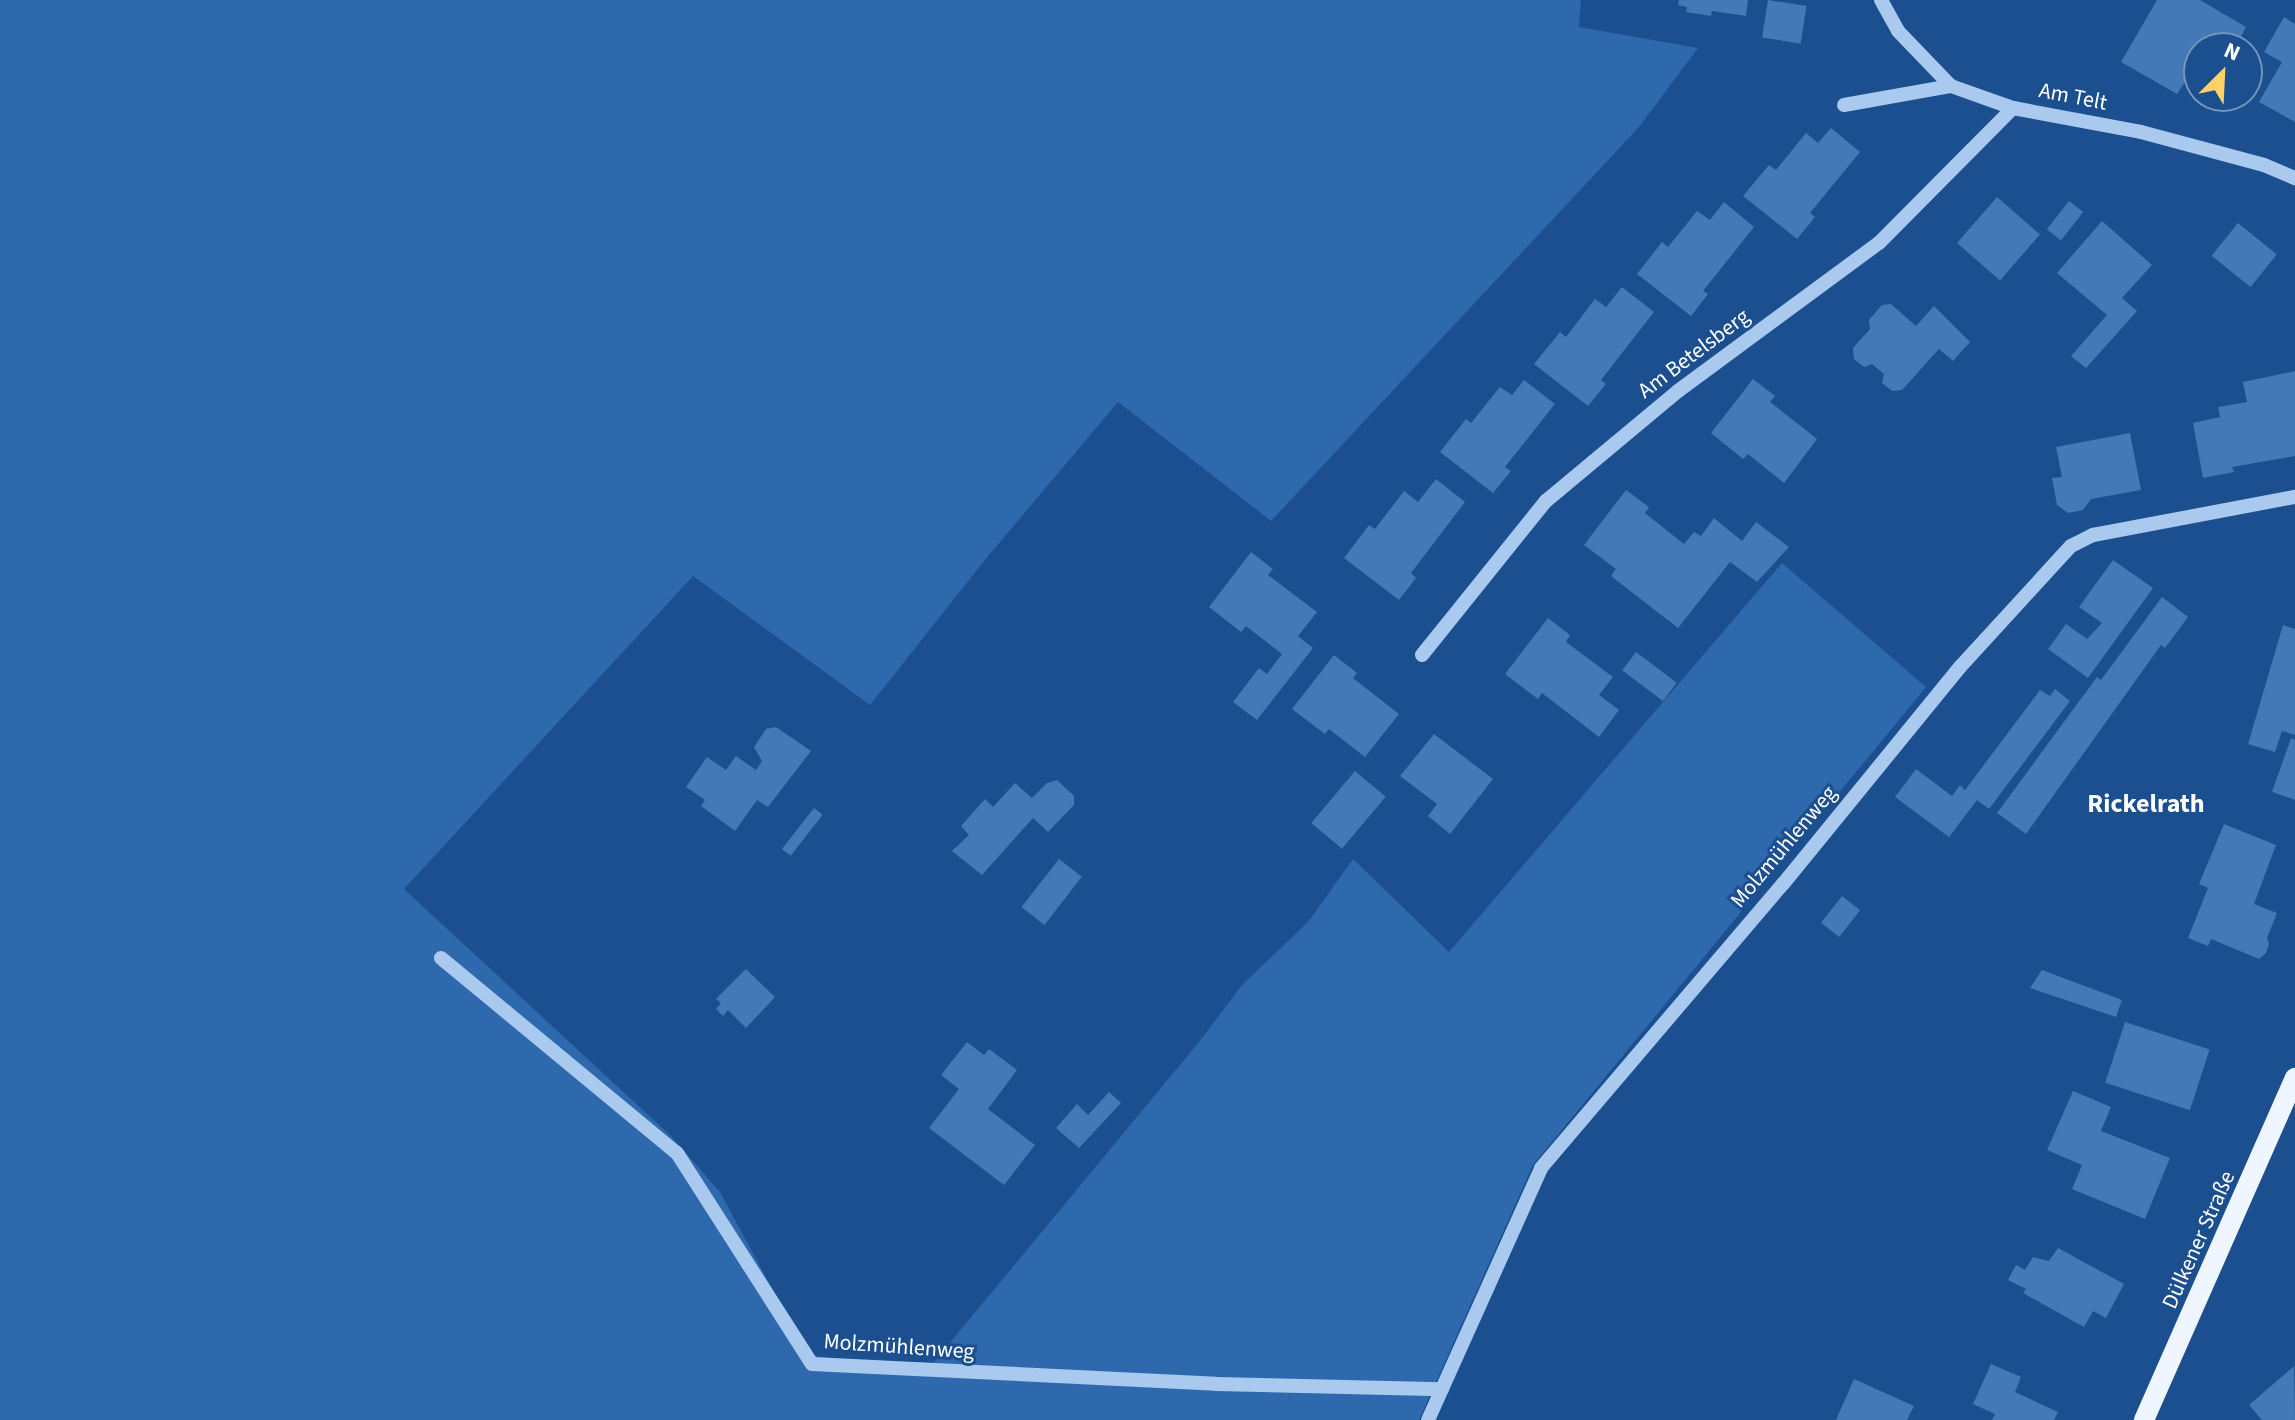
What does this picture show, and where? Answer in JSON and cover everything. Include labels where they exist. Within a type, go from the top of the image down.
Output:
[{"type":"main road","name":"Dülkener Straße","points":[[2144,1420],[2295,1078]]},
{"type":"street","name":"Am Telt","points":[[1881,0],[1898,31],[1951,86],[2013,108],[2141,132],[2264,165],[2295,178]]},
{"type":"street","points":[[1844,105],[1951,86]]},
{"type":"street","name":"Am Betelsberg","points":[[1422,655],[1546,501],[1678,391],[1879,243],[2013,108]]},
{"type":"street","name":"Molzmühlenweg","points":[[1428,1420],[1541,1168],[1783,884],[1960,667],[2071,546],[2093,535],[2295,497]]},
{"type":"street","name":"Molzmühlenweg","points":[[441,958],[677,1153],[812,1364],[1137,1381],[1442,1389]]},
{"type":"shaded area","points":[[0,0],[1581,0],[1579,27],[1698,48],[1639,127],[1271,521],[1118,402],[984,561],[870,705],[693,576],[404,889],[671,1136],[720,1192],[790,1322],[815,1356],[929,1368],[1199,1042],[1242,985],[1308,922],[1353,859],[1449,952],[1782,563],[1926,687],[1533,1165],[1419,1420],[0,1420]]},
{"type":"building","points":[[1679,0],[1748,0],[1746,16],[1712,11],[1711,16],[1686,12],[1687,7],[1678,5]]},
{"type":"building","points":[[1768,0],[1807,6],[1801,44],[1762,38]]},
{"type":"building","points":[[2157,0],[2200,0],[2246,27],[2243,32],[2183,32],[2183,85],[2177,94],[2121,62]]},
{"type":"building","points":[[2284,17],[2295,24],[2295,122],[2263,104],[2263,95],[2282,62],[2264,52]]},
{"type":"building","points":[[1831,128],[1860,152],[1810,213],[1815,217],[1797,239],[1743,196],[1769,165],[1776,170],[1806,133],[1818,143]]},
{"type":"building","points":[[1997,197],[2040,234],[2000,280],[1957,243]]},
{"type":"building","points":[[2069,201],[2083,212],[2061,240],[2047,229]]},
{"type":"building","points":[[1724,202],[1754,227],[1703,291],[1708,294],[1691,316],[1637,274],[1662,242],[1668,247],[1697,211],[1710,220]]},
{"type":"building","points":[[2102,221],[2152,265],[2122,298],[2137,311],[2086,368],[2071,356],[2107,315],[2057,273]]},
{"type":"building","points":[[2238,223],[2277,254],[2250,287],[2212,256]]},
{"type":"building","points":[[1622,287],[1654,312],[1601,380],[1606,384],[1588,406],[1534,364],[1560,332],[1566,337],[1595,299],[1606,307]]},
{"type":"building","points":[[1891,304],[1916,326],[1934,306],[1970,342],[1953,361],[1939,349],[1902,390],[1892,391],[1882,383],[1884,374],[1872,364],[1864,367],[1854,359],[1853,348],[1870,329],[1869,320],[1882,305]]},
{"type":"building","points":[[2295,371],[2295,456],[2232,467],[2234,472],[2203,478],[2193,423],[2220,417],[2218,407],[2247,402],[2243,382]]},
{"type":"building","points":[[1753,379],[1775,396],[1770,402],[1817,439],[1784,483],[1748,454],[1743,459],[1711,433]]},
{"type":"building","points":[[1524,380],[1555,404],[1505,467],[1511,471],[1493,493],[1440,452],[1466,419],[1471,423],[1500,387],[1512,395]]},
{"type":"building","points":[[2130,433],[2141,490],[2091,499],[2083,510],[2068,513],[2057,505],[2052,478],[2062,477],[2056,447]]},
{"type":"building","points":[[1436,479],[1465,502],[1411,573],[1416,578],[1399,600],[1344,558],[1369,525],[1375,529],[1404,491],[1418,502]]},
{"type":"building","points":[[1626,490],[1649,507],[1645,513],[1684,544],[1694,532],[1701,536],[1714,518],[1742,541],[1756,522],[1789,547],[1757,582],[1730,562],[1678,628],[1611,576],[1616,569],[1584,545]]},
{"type":"building","points":[[1251,552],[1273,569],[1268,575],[1317,612],[1298,636],[1313,648],[1257,720],[1233,702],[1259,668],[1267,674],[1282,654],[1246,626],[1241,632],[1209,607]]},
{"type":"building","points":[[2113,560],[2153,588],[2088,678],[2048,649],[2066,624],[2087,639],[2102,623],[2079,607]]},
{"type":"building","points":[[2162,597],[2188,617],[2165,648],[2161,645],[2026,834],[1997,813],[2097,677],[2101,680]]},
{"type":"building","points":[[1548,618],[1570,635],[1566,642],[1613,677],[1599,695],[1619,710],[1599,737],[1542,693],[1538,699],[1505,674]]},
{"type":"building","points":[[2283,625],[2295,629],[2295,735],[2282,731],[2275,752],[2248,744]]},
{"type":"building","points":[[1636,652],[1677,683],[1663,701],[1622,670]]},
{"type":"building","points":[[1334,655],[1357,673],[1353,678],[1399,714],[1365,757],[1329,729],[1325,734],[1292,709]]},
{"type":"building","points":[[2055,689],[2070,701],[1989,809],[1977,800],[1949,837],[1895,797],[1916,769],[1952,796],[1960,785],[1965,790],[2040,690],[2050,696]]},
{"type":"building","points":[[776,727],[811,751],[768,807],[757,800],[735,831],[701,806],[705,800],[686,787],[707,757],[726,770],[736,756],[756,770],[762,761],[754,747],[766,729]]},
{"type":"building","points":[[1434,734],[1493,779],[1450,834],[1428,816],[1437,804],[1400,776]]},
{"type":"building","points":[[2291,738],[2295,740],[2295,800],[2272,792]]},
{"type":"building","points":[[1355,771],[1386,797],[1342,849],[1311,823]]},
{"type":"building","points":[[1057,780],[1074,796],[1074,805],[1048,832],[1033,818],[982,875],[952,851],[969,835],[961,826],[985,799],[993,807],[1015,783],[1032,798],[1047,783]]},
{"type":"building","points":[[814,808],[823,815],[791,856],[782,849]]},
{"type":"building","points":[[2224,824],[2276,845],[2254,904],[2277,913],[2267,938],[2266,953],[2259,959],[2211,939],[2208,946],[2188,938],[2208,888],[2199,884]]},
{"type":"building","points":[[1059,859],[1082,877],[1044,925],[1021,907]]},
{"type":"building","points":[[1842,896],[1860,910],[1839,937],[1821,923]]},
{"type":"building","points":[[746,969],[775,997],[746,1028],[728,1010],[723,1016],[716,1009],[721,1003],[716,999]]},
{"type":"building","points":[[2042,970],[2122,1000],[2116,1017],[2030,988]]},
{"type":"building","points":[[2125,1022],[2210,1050],[2190,1110],[2105,1083]]},
{"type":"building","points":[[967,1042],[984,1055],[989,1049],[1017,1070],[988,1109],[1035,1145],[1004,1185],[929,1128],[959,1089],[941,1075]]},
{"type":"building","points":[[2073,1091],[2111,1107],[2101,1131],[2170,1158],[2145,1219],[2072,1189],[2082,1165],[2047,1150]]},
{"type":"building","points":[[1109,1092],[1121,1103],[1079,1148],[1056,1128],[1077,1104],[1088,1115]]},
{"type":"building","points":[[2058,1248],[2124,1284],[2106,1318],[2093,1311],[2084,1327],[2023,1293],[2026,1289],[2008,1280],[2016,1265],[2025,1270],[2033,1257],[2049,1261]]},
{"type":"building","points":[[1991,1364],[2021,1377],[2015,1392],[2058,1412],[2054,1420],[1992,1420],[1995,1414],[1973,1404]]},
{"type":"building","points":[[2294,1366],[2295,1420],[2262,1420],[2249,1405]]},
{"type":"building","points":[[1854,1379],[1914,1406],[1907,1420],[1836,1420]]},
{"type":"district","name":"Rickelrath","points":[[2146,804]]}]
